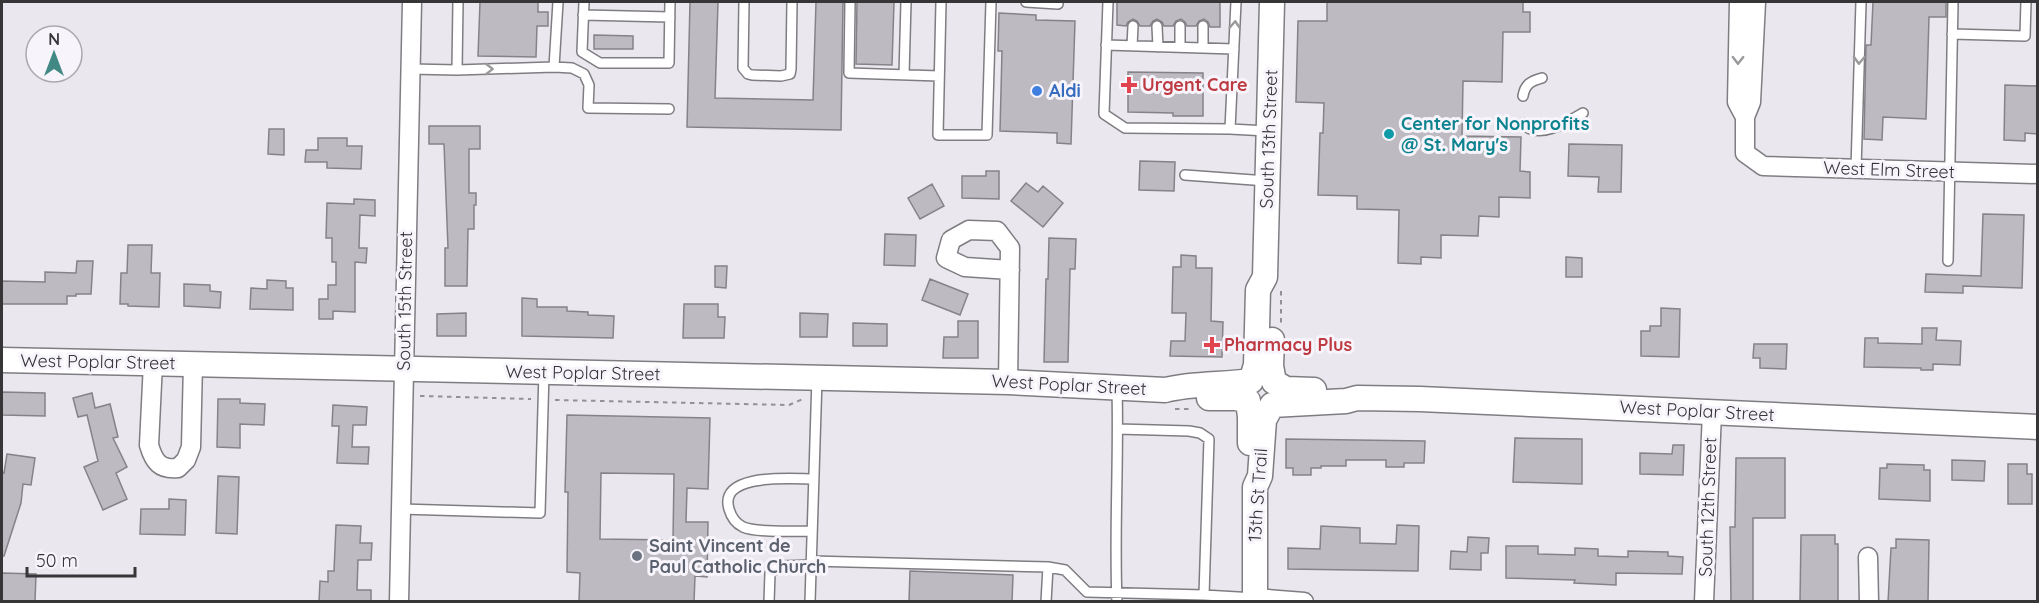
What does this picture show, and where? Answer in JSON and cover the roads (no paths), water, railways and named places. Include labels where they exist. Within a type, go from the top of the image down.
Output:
[{"type":"street","name":"South 15th Street","points":[[399,602],[412,2]]},
{"type":"street","name":"South 13th Street","points":[[1255,600],[1255,486],[1260,476],[1264,420],[1261,392],[1271,366],[1273,289],[1265,277],[1272,2]]},
{"type":"street","points":[[1740,2],[1737,102],[1745,117]]},
{"type":"street","points":[[1745,117],[1751,102],[1756,2]]},
{"type":"street","name":"West Elm Street","points":[[1745,117],[1745,153],[1763,166],[2037,174]]},
{"type":"street","points":[[1008,382],[1010,270]]},
{"type":"street","name":"West Poplar Street","points":[[2,360],[544,372],[812,388],[1008,382],[1165,390],[1261,392],[1310,389],[1349,393],[1357,398],[2037,427]]},
{"type":"street","points":[[153,363],[149,445],[153,458],[160,467],[169,469],[178,468],[186,460],[191,447],[193,364]]},
{"type":"street","name":"South 12th Street","points":[[1704,602],[1712,412]]},
{"type":"street","points":[[1868,557],[1869,602]]},
{"type":"street","points":[[1255,600],[1304,602]]},
{"type":"lane","points":[[457,70],[458,2]]},
{"type":"lane","points":[[554,67],[558,2]]},
{"type":"lane","points":[[584,2],[582,52],[600,63],[669,63],[670,2]]},
{"type":"lane","points":[[744,2],[743,68],[752,75],[781,76],[790,74],[792,69],[792,2]]},
{"type":"lane","points":[[850,2],[849,73],[939,76]]},
{"type":"lane","points":[[903,75],[906,2]]},
{"type":"lane","points":[[941,2],[938,135],[987,135],[992,2]]},
{"type":"lane","points":[[1026,2],[1058,4],[1059,2]]},
{"type":"lane","points":[[1108,2],[1104,114],[1125,128],[1269,131]]},
{"type":"lane","points":[[1230,129],[1236,2]]},
{"type":"lane","points":[[1856,169],[1861,2]]},
{"type":"lane","points":[[1948,261],[1953,2]]},
{"type":"lane","points":[[1952,34],[2025,36],[2026,2]]},
{"type":"lane","points":[[583,15],[670,17]]},
{"type":"lane","points":[[1132,46],[1133,26]]},
{"type":"lane","points":[[1157,26],[1158,47]]},
{"type":"lane","points":[[1180,26],[1180,47]]},
{"type":"lane","points":[[1203,26],[1203,48]]},
{"type":"lane","points":[[1107,45],[1234,49]]},
{"type":"lane","points":[[410,69],[572,68],[584,74],[589,85],[588,108],[669,109]]},
{"type":"lane","points":[[1523,96],[1530,82],[1542,78]]},
{"type":"lane","points":[[1523,123],[1527,129],[1549,129],[1567,123],[1583,113]]},
{"type":"lane","points":[[1185,176],[1267,182]]},
{"type":"lane","points":[[401,509],[540,513],[544,372]]},
{"type":"lane","points":[[1117,387],[1117,597]]},
{"type":"lane","points":[[810,602],[813,479],[812,388]]},
{"type":"lane","points":[[1118,429],[1189,431],[1200,433],[1209,439],[1204,595]]},
{"type":"lane","points":[[812,531],[755,530],[742,526],[732,517],[728,504],[731,492],[738,486],[749,482],[813,479]]},
{"type":"lane","points":[[770,602],[770,573],[780,566],[811,563],[1048,567],[1065,570],[1087,592],[1117,597],[1204,595],[1255,600]]},
{"type":"lane","points":[[1046,602],[1048,567]]},
{"type":"place","name":"Urgent Care","points":[[1129,85]]},
{"type":"place","name":"Aldi","points":[[1037,91]]},
{"type":"place","name":"Center for Nonprofits @ St. Mary's","points":[[1389,134]]},
{"type":"place","name":"Pharmacy Plus","points":[[1212,345]]},
{"type":"place","name":"Saint Vincent de Paul Catholic Church","points":[[637,556]]}]
